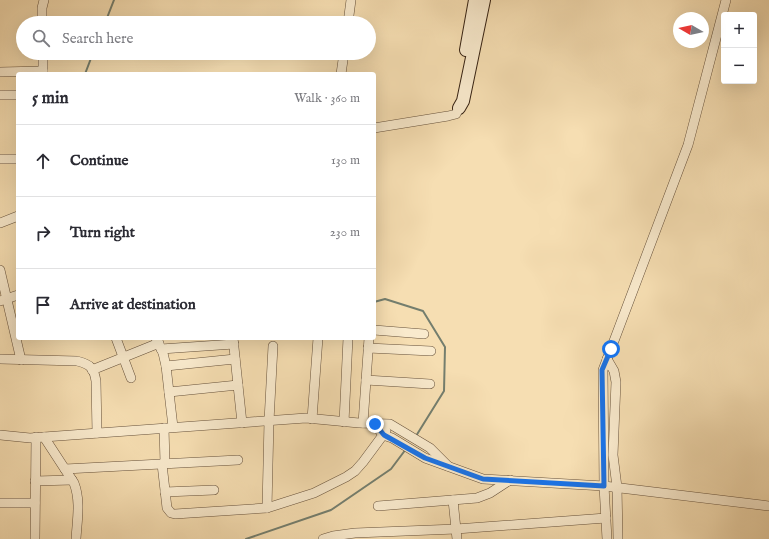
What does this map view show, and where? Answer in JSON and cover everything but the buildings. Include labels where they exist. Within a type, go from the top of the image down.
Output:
[{"type":"street","points":[[42,16],[44,0]]},
{"type":"street","points":[[349,16],[351,0]]},
{"type":"street","points":[[459,108],[457,100],[475,0]]},
{"type":"street","points":[[376,128],[456,114],[463,100],[484,0]]},
{"type":"street","points":[[607,539],[604,486],[602,370],[688,145],[726,0]]},
{"type":"street","points":[[0,72],[43,72],[42,60]]},
{"type":"street","points":[[342,72],[343,60]]},
{"type":"street","points":[[0,95],[16,95]]},
{"type":"street","points":[[0,159],[16,159]]},
{"type":"street","points":[[0,223],[16,217]]},
{"type":"street","points":[[0,270],[4,300],[16,330]]},
{"type":"street","points":[[4,300],[16,296]]},
{"type":"street","points":[[376,330],[424,334]]},
{"type":"street","points":[[18,340],[21,360]]},
{"type":"street","points":[[117,340],[131,378]]},
{"type":"street","points":[[312,419],[318,340]]},
{"type":"street","points":[[344,422],[348,340]]},
{"type":"street","points":[[364,423],[368,340]]},
{"type":"street","points":[[92,370],[159,343],[233,341],[242,423]]},
{"type":"street","points":[[159,343],[166,366],[169,392],[168,428],[164,464],[167,508],[171,513],[175,514],[267,508],[314,493],[355,471],[388,437],[390,424]]},
{"type":"street","points":[[267,508],[273,346]]},
{"type":"street","points":[[368,348],[431,351]]},
{"type":"street","points":[[0,359],[77,361],[85,363],[91,367],[96,381],[97,433]]},
{"type":"street","points":[[166,366],[235,359]]},
{"type":"street","points":[[607,359],[614,371],[616,382],[613,455],[617,487],[618,539]]},
{"type":"street","points":[[366,380],[430,384]]},
{"type":"street","points":[[169,392],[238,385]]},
{"type":"street","points":[[0,435],[30,438],[306,418],[344,422],[390,424],[430,448],[448,466]]},
{"type":"street","points":[[375,424],[388,437],[425,458],[483,479],[617,487],[769,506]]},
{"type":"street","points":[[40,437],[65,469],[77,490],[76,539]]},
{"type":"street","points":[[35,539],[35,481],[40,437]]},
{"type":"street","points":[[65,469],[238,460]]},
{"type":"street","points":[[35,481],[72,480]]},
{"type":"street","points":[[378,506],[477,498],[510,480]]},
{"type":"street","points":[[165,492],[214,490]]},
{"type":"street","points":[[453,500],[457,539]]},
{"type":"street","points":[[0,504],[35,503]]},
{"type":"street","points":[[323,539],[355,533],[456,529],[606,518]]},
{"type":"waterway","points":[[108,16],[114,0]]},
{"type":"waterway","points":[[86,72],[90,60]]},
{"type":"waterway","points":[[376,301],[385,299],[423,311],[445,347],[444,391],[416,436]]},
{"type":"waterway","points":[[246,539],[331,510],[391,469],[406,449]]},
{"type":"route","points":[[375,424],[384,435],[392,438],[425,458],[483,479],[604,486],[602,370],[611,349]]}]
